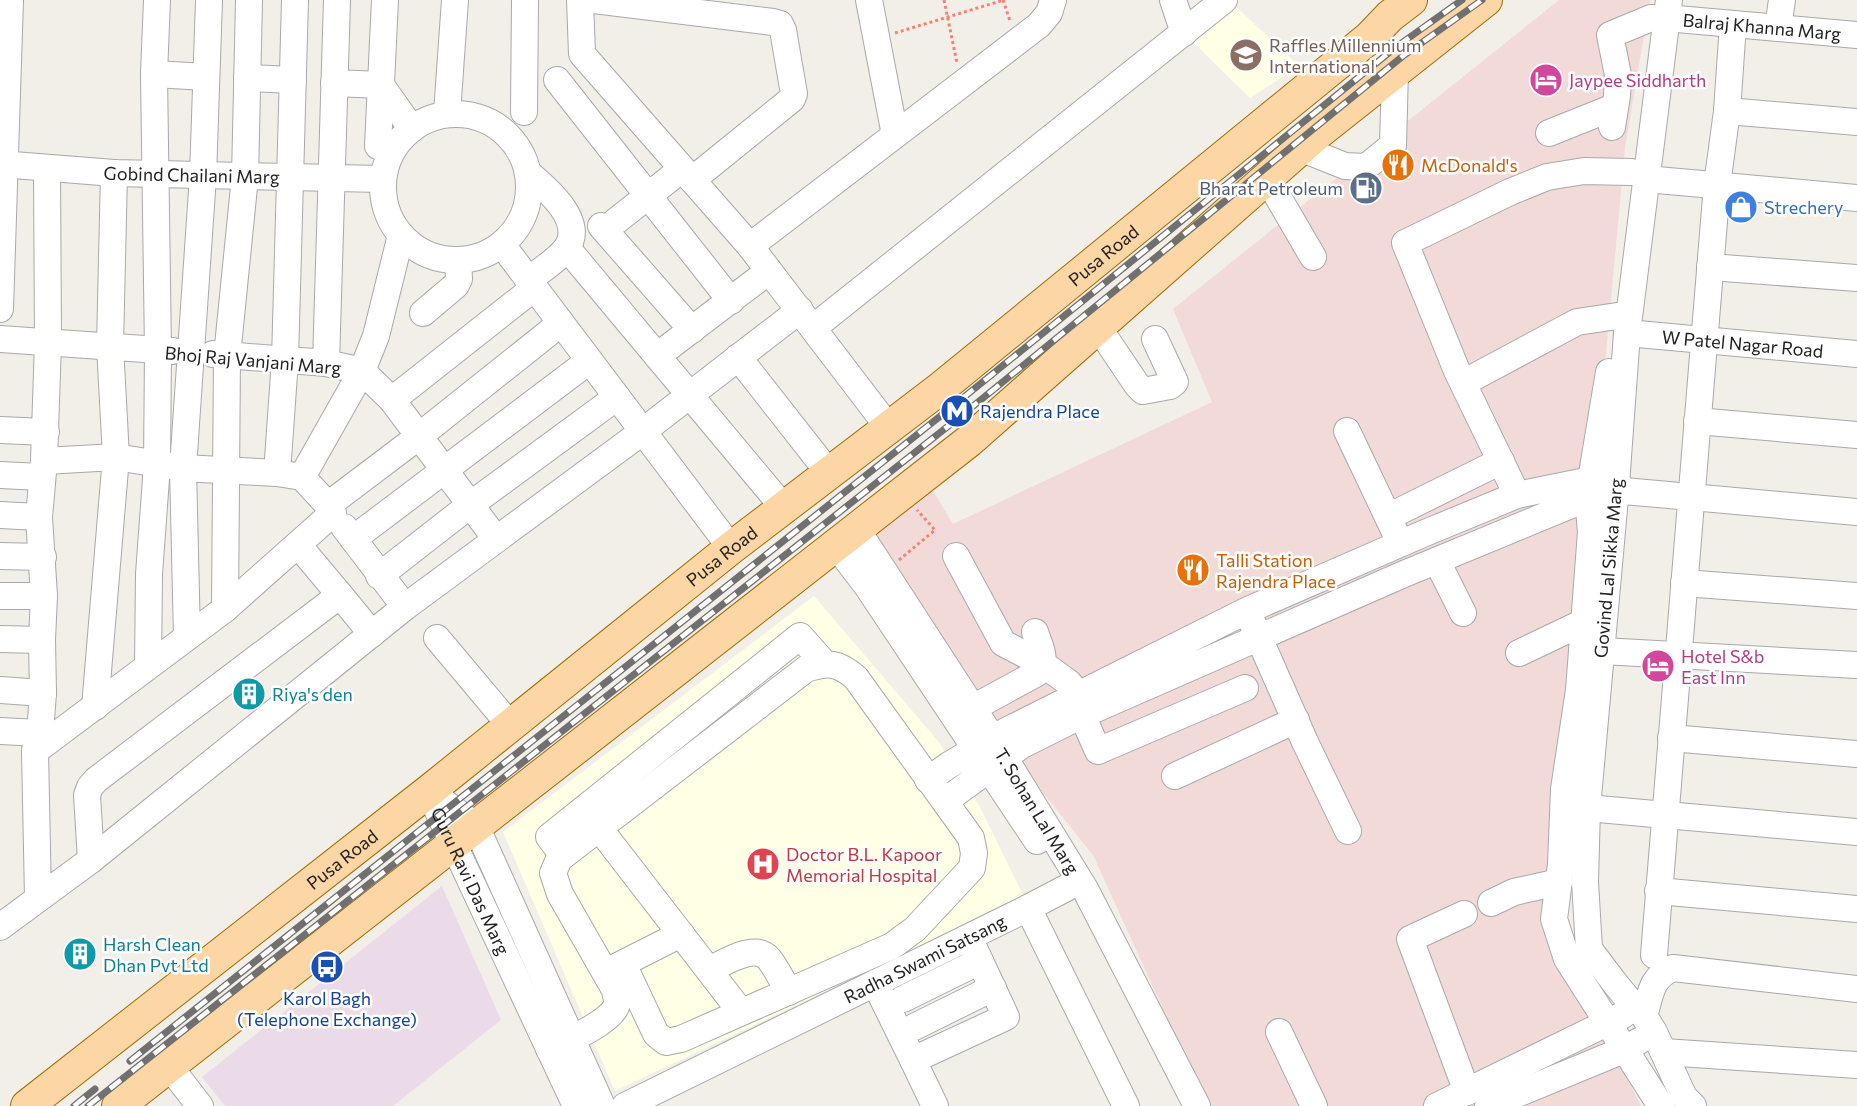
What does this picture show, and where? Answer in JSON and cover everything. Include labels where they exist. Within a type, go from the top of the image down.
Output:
[{"type":"main road","points":[[118,1106],[457,849],[845,536],[969,441],[1300,148],[1486,0]]},
{"type":"main road","name":"Pusa Road","points":[[27,1106],[429,791],[731,548],[942,387],[1369,38],[1396,5]]},
{"type":"street","points":[[0,309],[10,0]]},
{"type":"street","points":[[148,666],[149,574],[156,465],[158,351],[154,75],[157,0]]},
{"type":"street","points":[[187,637],[183,468],[203,176],[209,0]]},
{"type":"street","points":[[225,609],[227,356],[245,177],[249,0]]},
{"type":"street","points":[[277,473],[285,360],[295,0]]},
{"type":"street","points":[[326,363],[337,0]]},
{"type":"street","points":[[378,146],[385,0]]},
{"type":"street","points":[[447,113],[455,0]]},
{"type":"street","points":[[524,112],[525,0]]},
{"type":"street","points":[[580,0],[582,54],[750,246],[889,428]]},
{"type":"street","points":[[594,0],[773,22],[780,24],[783,30],[794,89],[792,99],[687,174],[648,195],[608,224],[692,330]]},
{"type":"street","points":[[869,0],[895,135]]},
{"type":"street","points":[[750,246],[1039,25],[1049,14],[1053,0]]},
{"type":"street","points":[[1173,0],[1184,33]]},
{"type":"street","points":[[0,927],[90,860],[405,607],[642,432],[738,357],[806,319],[1184,33],[1224,0]]},
{"type":"street","points":[[1779,28],[1782,0]]},
{"type":"street","points":[[1549,133],[1630,126],[1617,96],[1618,75],[1610,35],[1659,9]]},
{"type":"street","name":"Balraj Khanna Marg","points":[[1659,9],[1733,24],[1857,35]]},
{"type":"street","name":"Govind Lal Sikka Marg","points":[[1659,9],[1630,126],[1639,176],[1622,324],[1607,490],[1602,651],[1587,808],[1585,882],[1589,949],[1649,1027],[1684,1097],[1693,1106]]},
{"type":"street","points":[[1654,955],[1710,267],[1717,185],[1727,111],[1733,24]]},
{"type":"street","points":[[505,131],[582,54]]},
{"type":"street","points":[[1300,148],[1345,166],[1366,167],[1393,145],[1395,71]]},
{"type":"street","points":[[154,75],[207,77]]},
{"type":"street","points":[[247,78],[293,80]]},
{"type":"street","points":[[557,80],[731,301]]},
{"type":"street","points":[[334,82],[381,85]]},
{"type":"street","points":[[381,85],[412,129]]},
{"type":"street","points":[[1727,111],[1857,122]]},
{"type":"street","points":[[447,113],[473,114],[505,131],[521,151],[528,173],[528,201],[519,225],[503,246],[486,254],[458,260],[436,257],[413,246],[395,228],[384,205],[382,179],[388,157],[402,136],[412,129],[423,121],[447,113]]},
{"type":"street","name":"Gobind Chailani Marg","points":[[3,164],[203,176],[382,179]]},
{"type":"street","points":[[38,898],[37,742],[43,693],[44,596],[39,517],[46,432],[47,168]]},
{"type":"street","points":[[1517,495],[1463,383],[1405,243],[1510,192],[1547,177],[1584,171],[1857,198]]},
{"type":"street","points":[[95,707],[116,457],[110,346],[114,172]]},
{"type":"street","points":[[392,400],[531,284],[567,248],[570,228],[562,206],[554,195],[528,173]]},
{"type":"street","points":[[1267,178],[1314,256]]},
{"type":"street","points":[[302,477],[362,371],[376,336],[401,235]]},
{"type":"street","points":[[503,246],[731,548]]},
{"type":"street","points":[[567,248],[784,508]]},
{"type":"street","points":[[423,313],[456,285],[459,279],[458,260]]},
{"type":"street","points":[[1710,267],[1857,278]]},
{"type":"street","points":[[657,356],[769,271]]},
{"type":"street","name":"W Patel Nagar Road","points":[[1463,383],[1577,322],[1622,324],[1705,340],[1857,354]]},
{"type":"street","points":[[0,731],[37,742],[95,707],[225,609],[299,546],[331,509],[561,323]]},
{"type":"street","points":[[1098,327],[1143,391],[1170,387],[1175,382],[1155,339]]},
{"type":"street","name":"Bhoj Raj Vanjani Marg","points":[[0,339],[158,351],[192,351],[227,356],[326,363],[362,371],[392,400],[496,539]]},
{"type":"street","points":[[738,357],[829,474]]},
{"type":"street","points":[[353,539],[590,361]]},
{"type":"street","points":[[379,576],[470,505],[617,397]]},
{"type":"street","points":[[1697,421],[1857,435]]},
{"type":"street","points":[[0,430],[46,432]]},
{"type":"street","points":[[1347,431],[1400,543]]},
{"type":"street","points":[[0,475],[116,457],[183,468],[277,473],[302,477],[331,509],[379,576],[405,607]]},
{"type":"street","points":[[1388,517],[1501,461]]},
{"type":"street","points":[[1080,705],[1259,637],[1607,490]]},
{"type":"street","points":[[1607,490],[1591,532],[1579,690],[1564,789],[1559,882],[1554,919],[1567,959],[1661,1106]]},
{"type":"street","points":[[928,780],[949,765],[991,754],[1248,610],[1400,543],[1517,495],[1607,490],[1857,512]]},
{"type":"street","points":[[0,515],[39,517]]},
{"type":"street","name":"T. Sohan Lal Marg","points":[[845,536],[884,572],[973,708],[991,754],[1068,887],[1179,1106]]},
{"type":"street","name":"T. Sohan Lal Marg","points":[[845,536],[867,586],[991,754],[1085,889],[1197,1106]]},
{"type":"street","points":[[299,546],[372,634]]},
{"type":"street","points":[[956,555],[1003,643],[1043,664],[1069,683],[1098,752],[1245,688]]},
{"type":"street","points":[[0,556],[43,557]]},
{"type":"street","points":[[1437,561],[1463,613]]},
{"type":"street","points":[[1684,583],[1857,596]]},
{"type":"street","points":[[90,860],[87,795],[96,780],[340,595]]},
{"type":"street","points":[[0,596],[44,596]]},
{"type":"street","points":[[1248,610],[1348,831]]},
{"type":"street","points":[[1519,653],[1584,622]]},
{"type":"street","points":[[973,708],[1037,673],[1043,664],[1043,657],[1035,632]]},
{"type":"street","points":[[563,855],[549,837],[800,636],[825,663]]},
{"type":"street","points":[[437,638],[510,725]]},
{"type":"street","points":[[0,639],[42,640]]},
{"type":"street","points":[[1602,651],[1857,665]]},
{"type":"street","points":[[825,663],[843,667],[856,678],[945,801],[971,838],[974,854],[972,868],[915,930],[892,946],[681,1039],[666,1042],[656,1034],[614,968],[560,894],[553,873],[563,855],[806,669],[825,663]]},
{"type":"street","points":[[0,690],[43,693]]},
{"type":"street","points":[[1175,776],[1296,720]]},
{"type":"street","points":[[1671,738],[1857,754]]},
{"type":"street","points":[[945,801],[991,754]]},
{"type":"street","name":"Guru Ravi Das Marg","points":[[429,791],[576,1106]]},
{"type":"street","points":[[1587,808],[1857,832]]},
{"type":"street","points":[[599,828],[741,1012]]},
{"type":"street","name":"Guru Ravi Das Marg","points":[[457,849],[573,1038],[602,1106]]},
{"type":"street","points":[[1491,903],[1514,892],[1559,882]]},
{"type":"street","points":[[1028,908],[1068,887]]},
{"type":"street","points":[[1658,891],[1857,909]]},
{"type":"street","name":"Radha Swami Satsang","points":[[625,1106],[1028,908],[1126,1106]]},
{"type":"street","points":[[1464,914],[1410,939],[1467,1092]]},
{"type":"street","points":[[614,968],[681,934]]},
{"type":"street","points":[[709,970],[745,954],[758,952],[768,957],[789,992]]},
{"type":"street","points":[[903,999],[926,977],[976,953],[1006,1017],[913,1060]]},
{"type":"street","points":[[549,1049],[573,1038],[612,1014],[618,1004],[614,968]]},
{"type":"street","points":[[1488,1106],[1626,1048],[1649,1027],[1657,979],[1662,973],[1673,968],[1857,989]]},
{"type":"street","points":[[926,977],[957,1040]]},
{"type":"street","points":[[875,983],[935,1106]]},
{"type":"street","points":[[914,1027],[993,988]]},
{"type":"street","points":[[1437,1106],[1608,1023],[1649,1027],[1857,1065]]},
{"type":"street","points":[[1280,1032],[1314,1106]]},
{"type":"street","points":[[169,1066],[200,1106]]},
{"type":"path","points":[[944,0],[959,70]]},
{"type":"path","points":[[876,39],[1004,0],[1011,21]]},
{"type":"path","points":[[884,572],[936,530],[902,492]]},
{"type":"shaded area","name":"Rajendra Place","points":[[1559,0],[1650,0],[1625,148],[1553,926],[1641,1106],[1207,1106],[1093,855],[848,550],[932,489],[953,524],[1212,402],[1173,309]]},
{"type":"shaded area","name":"Raffles Millennium International","points":[[1231,2],[1299,66],[1250,98],[1194,43]]},
{"type":"shaded area","name":"Doctor B.L. Kapoor Memorial Hospital","points":[[814,596],[938,741],[980,807],[1024,897],[615,1091],[503,832]]},
{"type":"shaded area","points":[[442,886],[501,1020],[393,1106],[225,1106],[202,1077]]},
{"type":"railway","points":[[130,1061],[953,406],[1396,47],[1462,0]]},
{"type":"railway","points":[[88,1106],[961,416],[1403,56],[1482,0]]},
{"type":"railway","points":[[74,1106],[95,1089]]},
{"type":"place","name":"Raffles Millennium International","points":[[1246,55]]},
{"type":"place","name":"Jaypee Siddharth","points":[[1546,80]]},
{"type":"place","name":"McDonald's","points":[[1398,165]]},
{"type":"place","name":"Bharat Petroleum","points":[[1366,188]]},
{"type":"place","name":"Strechery","points":[[1741,207]]},
{"type":"place","name":"Rajendra Place","points":[[957,411]]},
{"type":"place","name":"Talli Station Rajendra Place","points":[[1193,570]]},
{"type":"place","name":"Hotel S&b East Inn","points":[[1658,666]]},
{"type":"place","name":"Riya's den","points":[[249,694]]},
{"type":"place","name":"Doctor B.L. Kapoor Memorial Hospital","points":[[763,864]]},
{"type":"place","name":"Harsh Clean Dhan Pvt Ltd","points":[[80,954]]},
{"type":"place","name":"Karol Bagh (Telephone Exchange)","points":[[327,967]]}]
